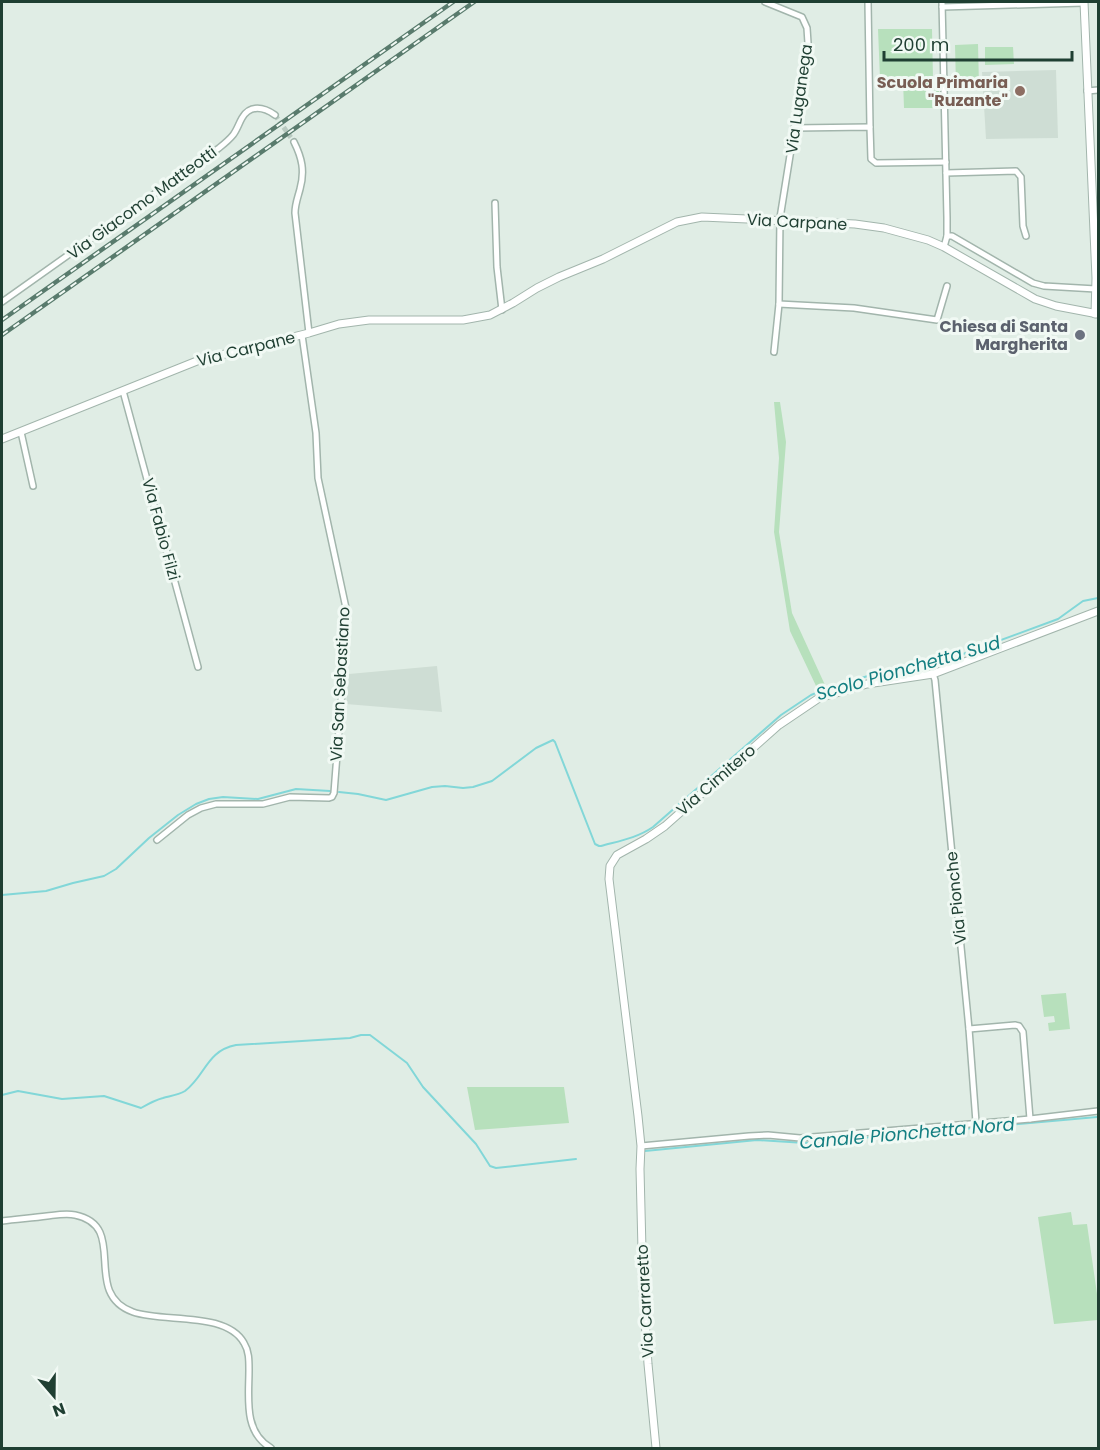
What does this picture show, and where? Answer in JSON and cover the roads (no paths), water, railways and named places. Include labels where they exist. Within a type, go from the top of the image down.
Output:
[{"type":"street","name":"Via Luganega","points":[[765,2],[802,17],[807,28],[808,43],[780,221],[780,304],[774,351]]},
{"type":"street","points":[[868,2],[870,127],[873,161],[882,163],[946,162]]},
{"type":"street","points":[[944,247],[947,236],[942,4],[1084,2],[1097,314]]},
{"type":"street","points":[[1087,91],[1098,90]]},
{"type":"street","name":"Via Giacomo Matteotti","points":[[2,302],[219,148],[231,137],[243,117],[252,109],[263,108],[275,115]]},
{"type":"street","points":[[795,128],[870,127]]},
{"type":"street","points":[[294,142],[303,165],[295,213],[306,334]]},
{"type":"street","points":[[946,173],[1019,172],[1022,180],[1023,226],[1026,236]]},
{"type":"street","points":[[495,203],[497,267],[502,310]]},
{"type":"street","name":"Via Carpane","points":[[2,439],[197,361],[339,324],[369,320],[463,320],[490,315],[559,277],[603,259],[676,222],[702,217],[855,224],[884,228],[928,240],[944,247],[1037,292],[1056,306],[1097,314]]},
{"type":"street","name":"Via Carpane","points":[[947,236],[952,236],[1033,283],[1037,292]]},
{"type":"street","points":[[780,304],[854,308],[937,320],[947,286]]},
{"type":"street","name":"Via Carpane","points":[[1037,292],[1096,289]]},
{"type":"street","name":"Via San Sebastiano","points":[[157,840],[194,811],[216,804],[263,804],[290,796],[329,798],[334,793],[346,608],[318,478],[317,441],[306,334]]},
{"type":"street","name":"Via Fabio Filzi","points":[[123,391],[198,667]]},
{"type":"street","points":[[21,432],[33,486]]},
{"type":"street","name":"Via Cimitero","points":[[640,1149],[636,1092],[609,879],[611,862],[622,851],[646,839],[664,826],[779,725],[812,702],[867,684],[933,674],[1098,611]]},
{"type":"street","name":"Via Pionche","points":[[933,674],[969,1029],[976,1122]]},
{"type":"street","points":[[969,1029],[1015,1025],[1021,1029],[1030,1119]]},
{"type":"street","points":[[640,1149],[749,1136],[809,1137],[1098,1112]]},
{"type":"street","name":"Via Carraretto","points":[[640,1149],[646,1333],[656,1449]]},
{"type":"street","points":[[2,1221],[71,1214],[86,1219],[97,1227],[103,1241],[106,1283],[110,1294],[126,1309],[141,1314],[219,1324],[232,1329],[245,1343],[249,1353],[249,1409],[252,1425],[255,1434],[271,1449]]},
{"type":"waterway","name":"Scolo Pionchetta Sud","points":[[339,792],[386,800],[432,787],[473,787],[492,781],[536,748],[553,740],[595,844],[601,846],[634,837],[653,827],[781,715],[811,695],[877,673],[963,654],[1058,619],[1083,601],[1098,598]]},
{"type":"waterway","name":"Scolo Pionchetta Sud","points":[[2,895],[46,891],[104,876],[116,869],[178,815],[209,799],[223,797],[258,799],[296,789],[330,791]]},
{"type":"waterway","name":"Canale Pionchetta Nord","points":[[2,1095],[18,1091],[62,1099],[104,1096],[141,1108],[185,1091],[198,1078],[212,1058],[226,1048],[236,1045],[370,1035],[407,1063],[423,1087],[476,1144],[490,1166],[496,1168],[576,1159]]},
{"type":"waterway","name":"Canale Pionchetta Nord","points":[[645,1151],[757,1140],[805,1143],[1097,1117]]},
{"type":"tunnel","points":[[275,115],[294,142]]},
{"type":"railway","points":[[2,320],[453,2]]},
{"type":"railway","points":[[2,335],[474,2]]},
{"type":"place","name":"Scuola Primaria \"Ruzante\"","points":[[1020,91]]},
{"type":"place","name":"Chiesa di Santa Margherita","points":[[1080,335]]}]
